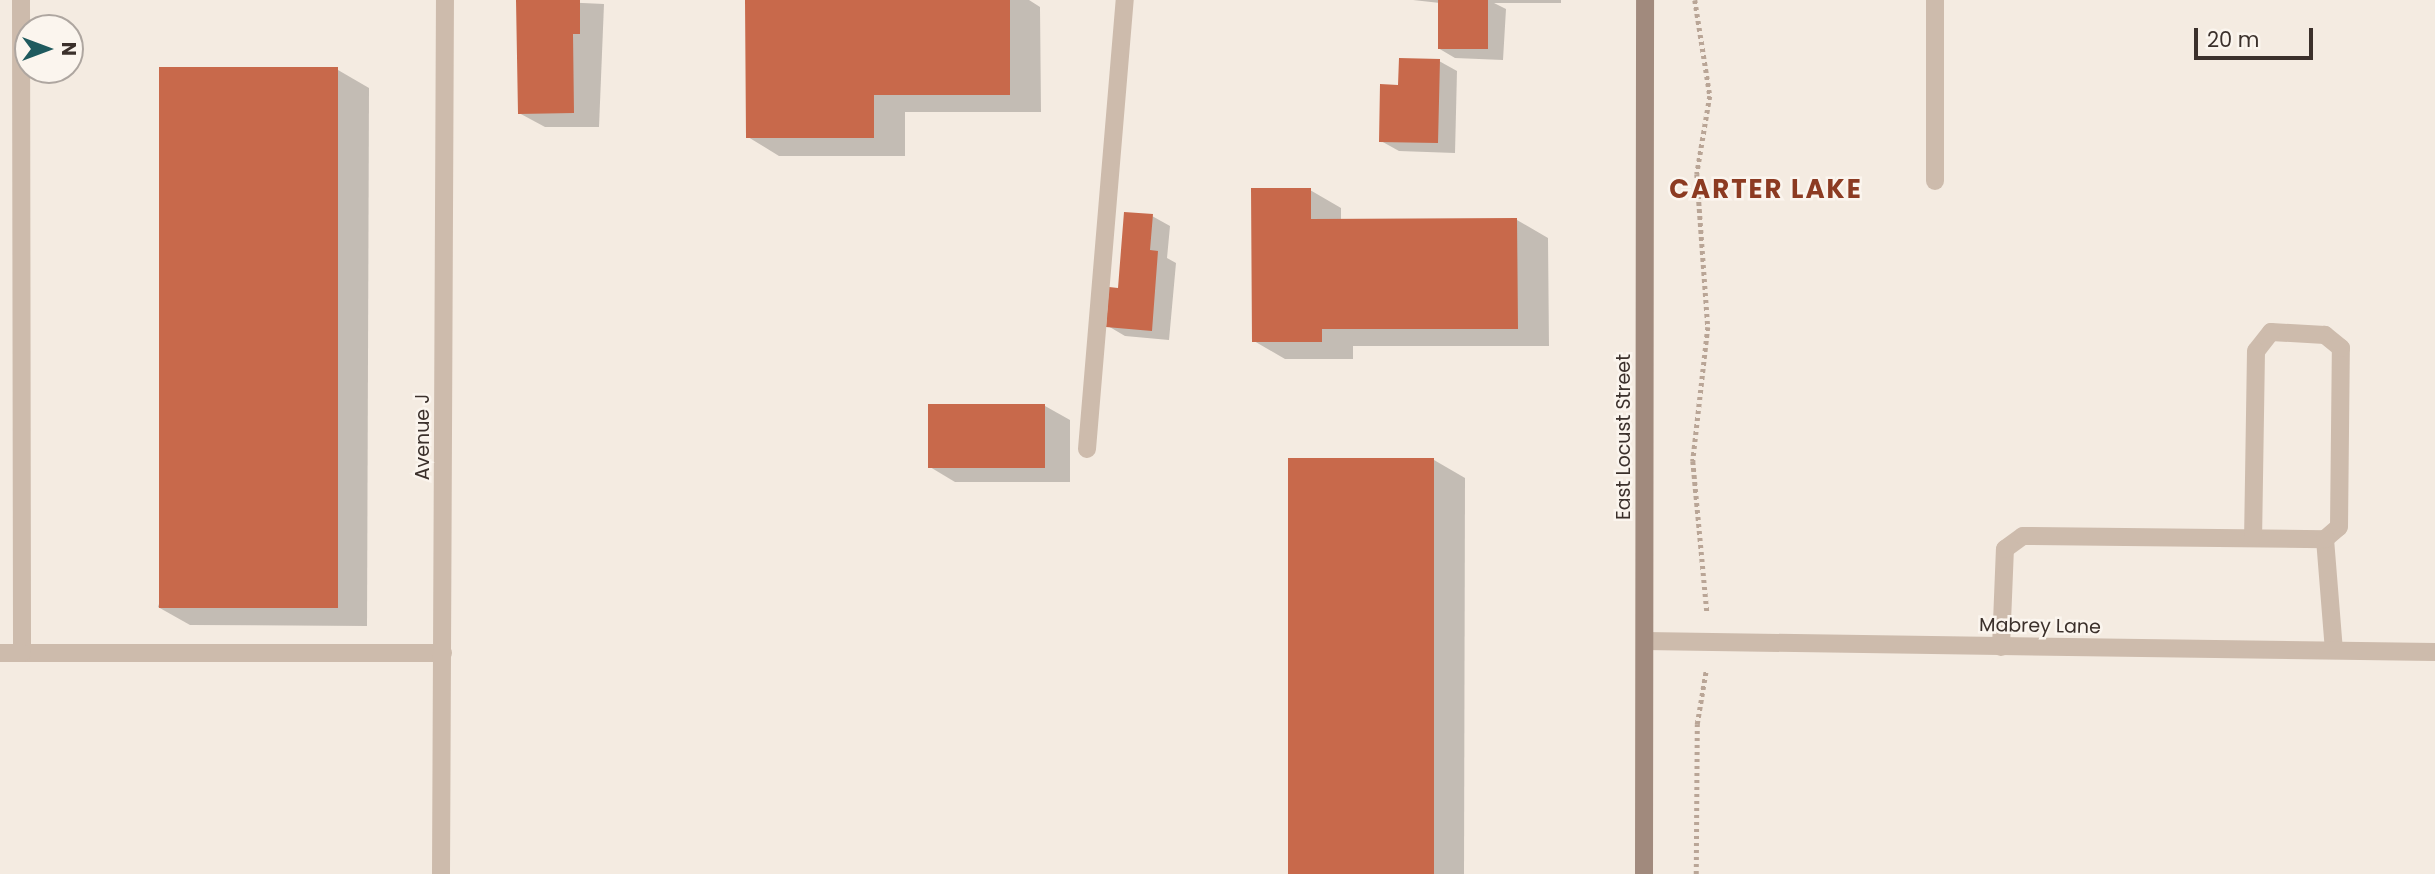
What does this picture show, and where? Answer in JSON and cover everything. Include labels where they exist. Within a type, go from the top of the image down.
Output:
[{"type":"main road","name":"East Locust Street","points":[[1644,0],[1644,874]]},
{"type":"street","points":[[21,0],[22,653]]},
{"type":"street","name":"Avenue J","points":[[441,874],[444,0]]},
{"type":"street","points":[[1087,449],[1125,0]]},
{"type":"street","points":[[1935,0],[1935,181]]},
{"type":"street","points":[[2001,647],[2005,549],[2023,536],[2325,539],[2339,527],[2343,507],[2342,348],[2325,335],[2271,332],[2256,351],[2253,537]]},
{"type":"street","points":[[2325,539],[2333,650]]},
{"type":"street","name":"Mabrey Lane","points":[[1644,641],[2435,652]]},
{"type":"street","points":[[0,653],[443,653]]},
{"type":"path","points":[[1695,0],[1710,96],[1697,174],[1709,327],[1693,461],[1709,642],[1697,724],[1696,874]]},
{"type":"building","points":[[516,0],[580,0],[580,34],[573,34],[574,113],[518,114]]},
{"type":"building","points":[[745,0],[1010,0],[1010,95],[874,95],[874,138],[746,138]]},
{"type":"building","points":[[1438,0],[1488,0],[1488,49],[1438,49]]},
{"type":"building","points":[[1399,58],[1440,59],[1438,143],[1379,142],[1380,84],[1398,85]]},
{"type":"building","points":[[159,67],[338,67],[338,608],[159,608]]},
{"type":"building","points":[[1251,188],[1311,188],[1311,219],[1517,218],[1518,329],[1322,329],[1322,342],[1252,342]]},
{"type":"building","points":[[1124,212],[1153,214],[1150,250],[1158,251],[1152,331],[1106,327],[1109,287],[1118,288]]},
{"type":"building","points":[[928,404],[1045,404],[1045,468],[928,468]]},
{"type":"building","points":[[1288,458],[1434,458],[1434,874],[1288,874]]},
{"type":"district","name":"CARTER LAKE","points":[[1766,190]]}]
